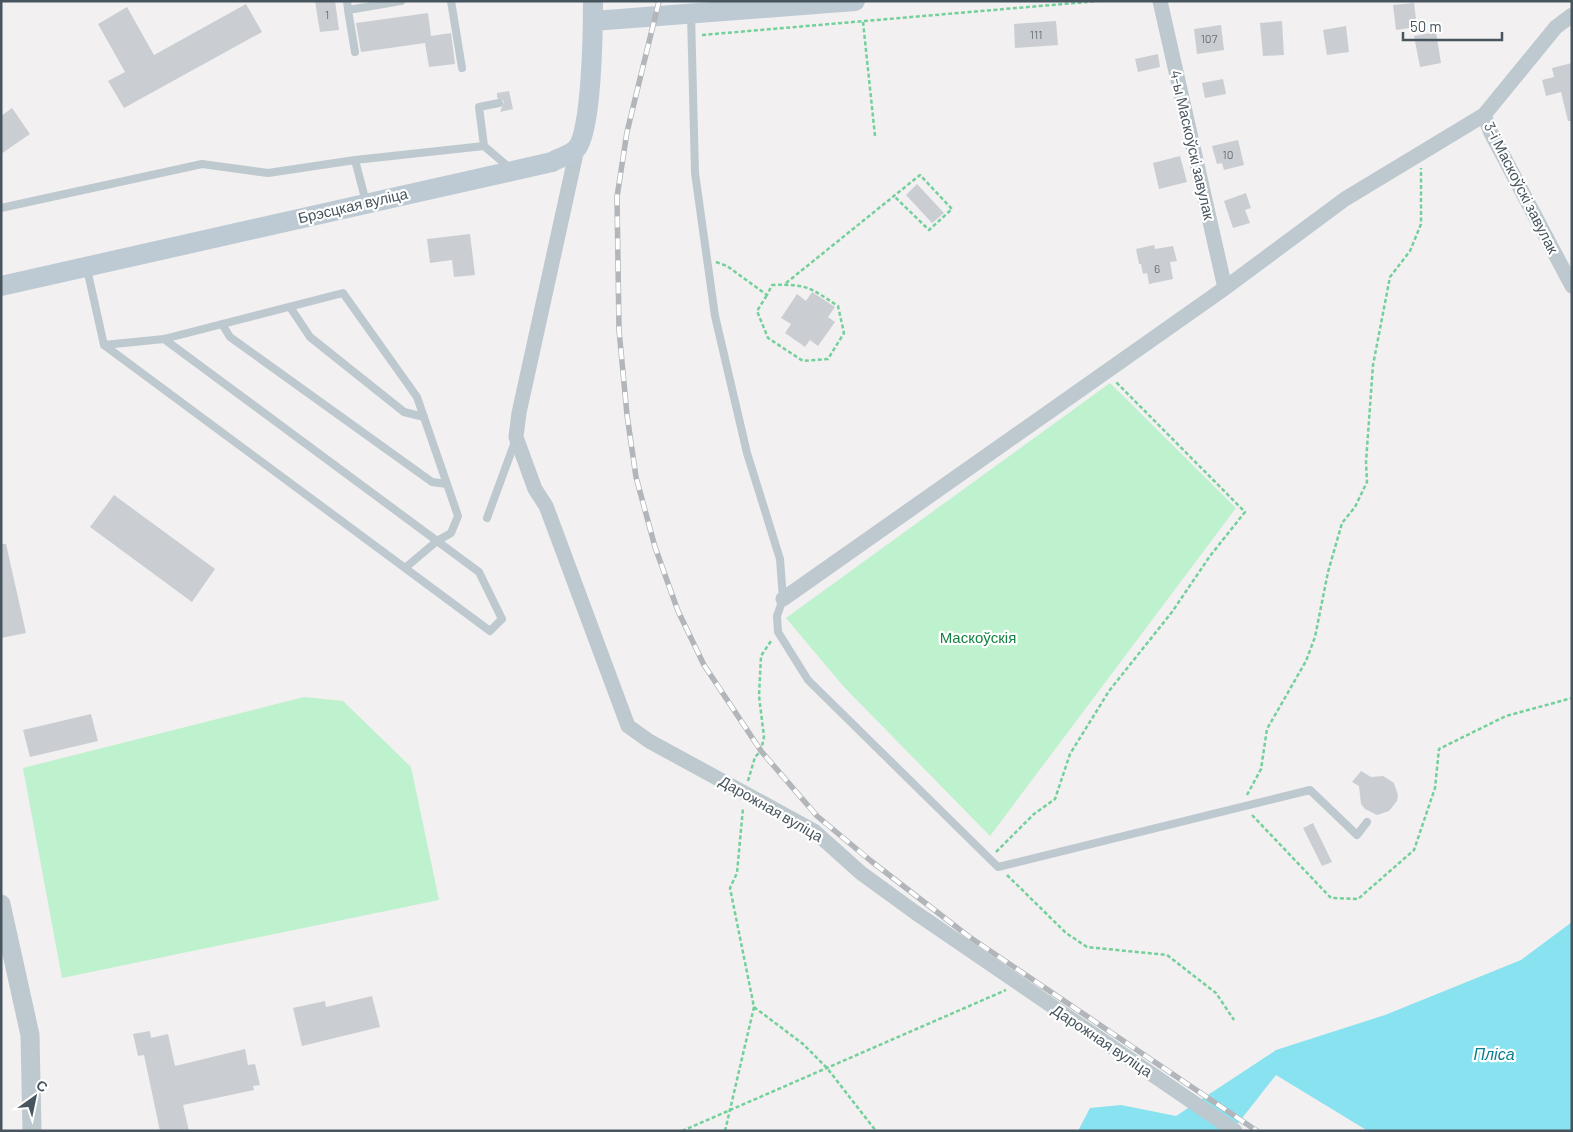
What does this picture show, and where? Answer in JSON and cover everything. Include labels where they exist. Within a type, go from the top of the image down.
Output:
[{"type":"main road","points":[[577,149],[586,123],[594,1]]},
{"type":"main road","points":[[593,21],[855,1]]},
{"type":"main road","name":"Брэсцкая вуліца","points":[[1,286],[366,202],[552,162],[577,149]]},
{"type":"street","name":"4-ы Маскоўскі завулак","points":[[1160,1],[1224,288]]},
{"type":"street","points":[[783,599],[1224,288],[1345,199],[1484,115],[1556,28],[1572,16]]},
{"type":"street","name":"3-і Маскоўскі завулак","points":[[1484,115],[1491,133],[1572,286]]},
{"type":"street","points":[[516,437],[519,413],[577,149]]},
{"type":"street","name":"Дарожная вуліца","points":[[516,437],[535,490],[546,506],[628,726],[649,741],[814,831],[862,873],[1019,985],[1234,1131]]},
{"type":"street","points":[[1,904],[30,1035],[32,1131]]},
{"type":"lane","points":[[347,1],[355,52]]},
{"type":"lane","points":[[348,10],[401,1]]},
{"type":"lane","points":[[451,1],[462,68]]},
{"type":"lane","points":[[691,14],[695,173],[715,316],[747,453],[780,559],[783,599],[776,616],[778,632],[808,680],[998,867],[1310,790],[1357,835],[1367,822]]},
{"type":"lane","points":[[499,103],[479,107],[484,146],[514,171]]},
{"type":"lane","points":[[1,208],[202,164],[268,174],[355,160],[484,146]]},
{"type":"lane","points":[[355,160],[366,202]]},
{"type":"lane","points":[[87,266],[104,345],[490,631],[502,619],[480,572],[164,339]]},
{"type":"lane","points":[[104,345],[164,339],[343,294],[417,398],[458,516],[451,533],[437,541],[405,568]]},
{"type":"lane","points":[[290,307],[310,337],[404,412],[424,417]]},
{"type":"lane","points":[[222,324],[230,337],[432,482],[447,484]]},
{"type":"lane","points":[[487,518],[516,437]]},
{"type":"path","points":[[1031,1],[1031,7]]},
{"type":"path","points":[[700,36],[1098,1]]},
{"type":"path","points":[[863,22],[875,136]]},
{"type":"path","points":[[1421,153],[1421,224],[1410,251],[1390,277],[1373,365],[1366,462],[1367,482],[1355,507],[1342,523],[1328,572],[1315,636],[1306,661],[1267,729],[1261,769],[1242,807],[1330,898],[1358,899],[1414,850],[1435,788],[1439,749],[1506,716],[1572,698]]},
{"type":"path","points":[[785,284],[920,175],[952,209],[929,230],[894,196]]},
{"type":"path","points":[[708,264],[720,262],[767,295]]},
{"type":"path","points":[[798,284],[809,287],[838,306],[844,333],[828,359],[803,361],[768,338],[757,311],[767,295],[772,285],[798,284]]},
{"type":"path","points":[[990,859],[1034,814],[1055,799],[1070,754],[1109,691],[1172,612],[1210,556],[1245,512],[1106,371]]},
{"type":"path","points":[[725,1131],[754,1007],[730,888],[737,873],[745,792],[755,757],[761,751],[764,737],[759,696],[761,656],[778,632]]},
{"type":"path","points":[[998,867],[1066,933],[1087,946],[1167,955],[1216,993],[1234,1020]]},
{"type":"path","points":[[682,1131],[1019,985]]},
{"type":"path","points":[[754,1007],[803,1044],[827,1068],[876,1131]]},
{"type":"green space","name":"Маскоўскія","points":[[1110,383],[1236,508],[990,836],[844,687],[786,618]]},
{"type":"green space","points":[[304,697],[343,701],[411,767],[439,900],[62,978],[23,768]]},
{"type":"water","name":"Пліса","points":[[1572,922],[1572,1131],[1368,1131],[1276,1075],[1232,1131],[1078,1131],[1090,1108],[1121,1105],[1176,1116],[1276,1050],[1385,1015],[1521,960]]},
{"type":"building","points":[[315,1],[335,1],[339,30],[320,32]]},
{"type":"building","points":[[1414,3],[1417,27],[1396,30],[1393,5]]},
{"type":"building","points":[[246,4],[262,32],[124,108],[108,81],[125,72],[98,24],[127,7],[154,55]]},
{"type":"building","points":[[428,13],[431,36],[451,33],[455,64],[429,67],[425,43],[361,52],[356,23]]},
{"type":"building","points":[[1056,21],[1058,45],[1015,48],[1014,24]]},
{"type":"building","points":[[1282,21],[1284,55],[1263,56],[1260,23]]},
{"type":"building","points":[[1221,25],[1224,50],[1197,54],[1194,29]]},
{"type":"building","points":[[1346,26],[1349,52],[1327,55],[1323,30]]},
{"type":"building","points":[[1436,32],[1441,63],[1420,67],[1414,36]]},
{"type":"building","points":[[1158,54],[1160,67],[1138,72],[1135,59]]},
{"type":"building","points":[[1572,63],[1572,121],[1568,121],[1561,92],[1546,96],[1542,80],[1554,77],[1552,68]]},
{"type":"building","points":[[1223,79],[1226,94],[1205,98],[1202,83]]},
{"type":"building","points":[[509,91],[513,109],[500,112],[504,101],[497,98],[497,93]]},
{"type":"building","points":[[12,108],[30,134],[1,154],[1,116]]},
{"type":"building","points":[[1238,140],[1244,165],[1224,170],[1222,163],[1217,164],[1212,146]]},
{"type":"building","points":[[1180,156],[1187,182],[1159,189],[1153,163]]},
{"type":"building","points":[[917,184],[944,213],[932,223],[906,195]]},
{"type":"building","points":[[1246,193],[1251,208],[1245,210],[1250,223],[1233,228],[1224,201]]},
{"type":"building","points":[[470,234],[475,275],[454,277],[452,260],[430,263],[427,239]]},
{"type":"building","points":[[1154,245],[1155,249],[1173,246],[1177,261],[1170,262],[1173,279],[1149,284],[1147,273],[1143,274],[1141,264],[1139,264],[1136,249]]},
{"type":"building","points":[[812,292],[835,307],[828,317],[835,322],[818,346],[810,340],[805,347],[785,333],[791,324],[781,318],[797,294],[806,301]]},
{"type":"building","points":[[114,495],[215,569],[192,602],[90,527]]},
{"type":"building","points":[[1,544],[6,544],[26,633],[1,638]]},
{"type":"building","points":[[91,714],[98,741],[30,757],[23,730]]},
{"type":"building","points":[[1361,771],[1371,777],[1383,776],[1394,783],[1398,795],[1397,801],[1389,811],[1377,815],[1365,809],[1361,804],[1359,786],[1352,782]]},
{"type":"building","points":[[1313,823],[1332,862],[1322,866],[1303,828]]},
{"type":"building","points":[[372,996],[380,1027],[302,1046],[293,1008],[325,1001],[326,1007]]},
{"type":"building","points":[[150,1031],[151,1038],[168,1034],[175,1066],[245,1049],[248,1065],[255,1064],[260,1085],[253,1086],[254,1090],[183,1105],[189,1131],[160,1131],[144,1055],[138,1056],[133,1034]]},
{"type":"railway","points":[[659,1],[627,132],[617,197],[619,330],[627,415],[636,477],[655,547],[678,611],[704,665],[761,751],[817,816],[871,861],[968,936],[1257,1131]]}]
